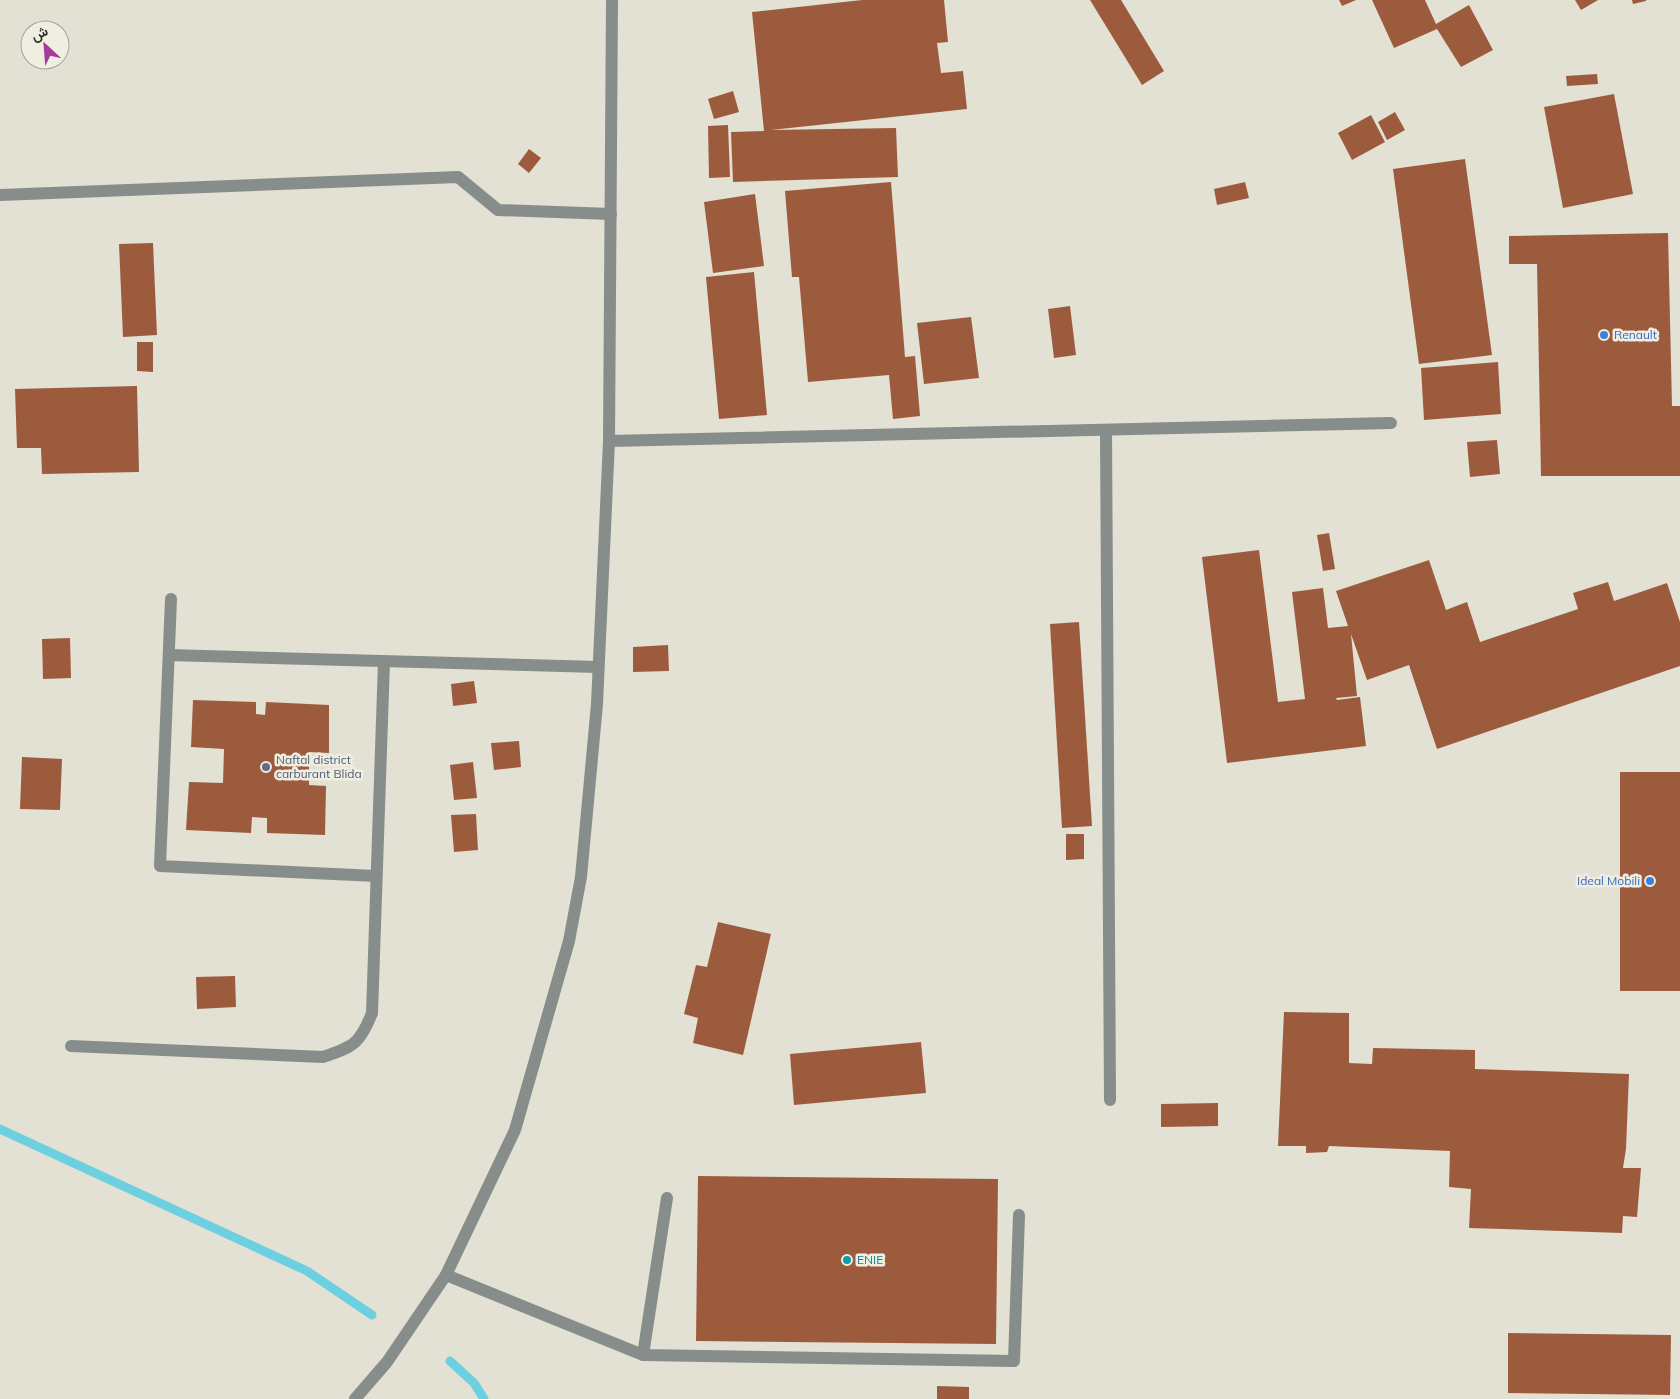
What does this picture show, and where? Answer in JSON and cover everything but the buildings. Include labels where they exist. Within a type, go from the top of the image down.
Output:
[{"type":"street","points":[[356,1399],[387,1362],[446,1275],[515,1130],[569,941],[581,877],[598,667],[609,441],[612,0]]},
{"type":"street","points":[[0,195],[458,177],[498,210],[611,214]]},
{"type":"street","points":[[609,441],[1392,423]]},
{"type":"street","points":[[1106,431],[1110,1100]]},
{"type":"street","points":[[171,599],[160,866],[376,876]]},
{"type":"street","points":[[168,656],[598,667]]},
{"type":"street","points":[[71,1046],[300,1057],[323,1056],[347,1049],[364,1034],[372,1013],[384,662]]},
{"type":"street","points":[[643,1355],[667,1198]]},
{"type":"street","points":[[446,1275],[643,1355],[1014,1361],[1019,1215]]},
{"type":"waterway","points":[[0,1129],[307,1271],[372,1315]]},
{"type":"waterway","points":[[450,1361],[474,1383],[484,1399]]},
{"type":"place","name":"Renault","points":[[1604,335]]},
{"type":"place","name":"Naftal district carburant Blida","points":[[266,767]]},
{"type":"place","name":"Ideal Mobili","points":[[1650,881]]},
{"type":"place","name":"ENIE","points":[[847,1260]]}]
